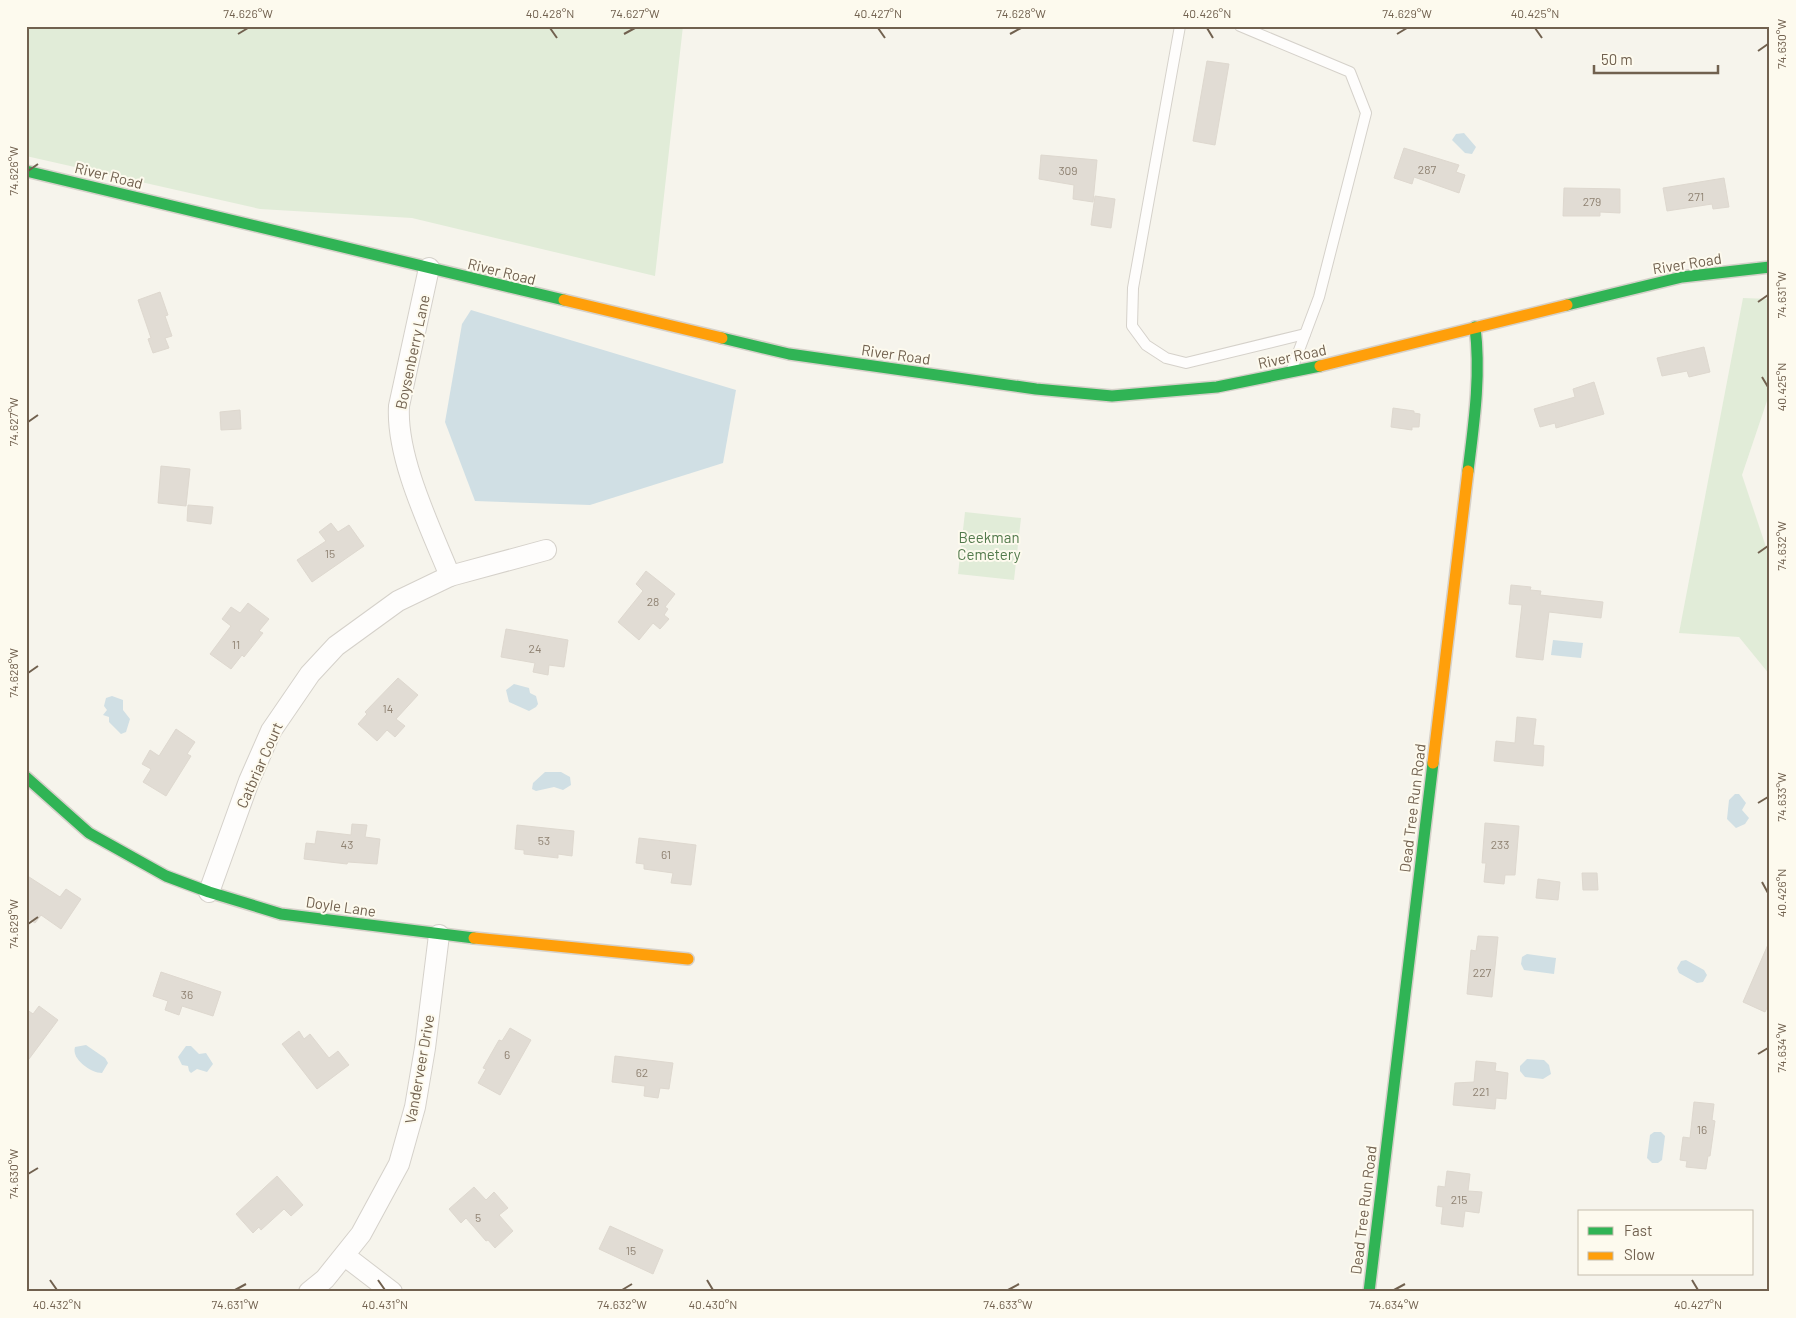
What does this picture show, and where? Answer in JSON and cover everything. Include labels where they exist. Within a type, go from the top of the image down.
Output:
[{"type":"main road","name":"River Road","points":[[26,171],[789,354],[1036,389],[1112,396],[1217,387],[1291,373],[1682,277],[1770,267]]},
{"type":"main road","name":"Dead Tree Run Road","points":[[1369,1292],[1475,411],[1478,351],[1475,327]]},
{"type":"main road","name":"Doyle Lane","points":[[26,777],[90,833],[166,876],[209,892],[281,914],[439,935],[688,960]]},
{"type":"street","name":"Boysenberry Lane","points":[[429,268],[399,406],[398,425],[402,451],[450,576]]},
{"type":"street","name":"Catbriar Court","points":[[209,892],[249,781],[271,731],[310,674],[336,646],[398,601],[450,576],[546,550]]},
{"type":"street","name":"Vanderveer Drive","points":[[309,1292],[325,1279],[361,1234],[399,1164],[415,1107],[425,1048],[439,935]]},
{"type":"street","points":[[345,1256],[392,1292]]},
{"type":"lane","points":[[1180,26],[1133,288],[1132,326],[1146,344],[1159,354],[1166,358],[1186,362],[1305,334]]},
{"type":"lane","points":[[1240,26],[1350,72],[1366,113],[1319,297],[1291,373]]},
{"type":"green space","points":[[26,26],[683,26],[655,276],[412,218],[260,209],[26,156]]},
{"type":"green space","points":[[1743,298],[1770,299],[1770,392],[1742,475],[1770,559],[1770,675],[1739,637],[1679,633]]},
{"type":"green space","name":"Beekman Cemetery","points":[[965,512],[1021,518],[1014,580],[958,574]]},
{"type":"shaded area","points":[[1464,133],[1476,147],[1472,154],[1465,153],[1452,140],[1456,134]]},
{"type":"shaded area","points":[[471,310],[736,390],[723,463],[590,505],[475,501],[445,422],[462,324]]},
{"type":"shaded area","points":[[1553,640],[1583,643],[1581,658],[1551,655]]},
{"type":"shaded area","points":[[514,684],[529,688],[530,693],[536,696],[538,704],[536,707],[529,711],[509,702],[506,690]]},
{"type":"shaded area","points":[[112,696],[123,700],[123,710],[130,719],[126,732],[121,734],[109,722],[109,717],[103,715],[107,710],[104,706],[106,698]]},
{"type":"shaded area","points":[[545,772],[561,772],[570,777],[571,785],[563,790],[554,787],[536,791],[532,789],[533,783]]},
{"type":"shaded area","points":[[1735,794],[1739,794],[1746,803],[1742,810],[1749,818],[1745,824],[1736,828],[1727,819],[1729,800]]},
{"type":"shaded area","points":[[1527,954],[1556,958],[1554,974],[1524,970],[1521,964],[1522,957]]},
{"type":"shaded area","points":[[1686,960],[1704,970],[1707,975],[1703,982],[1697,983],[1679,973],[1677,968],[1681,961]]},
{"type":"shaded area","points":[[86,1045],[105,1058],[108,1063],[102,1073],[93,1071],[83,1065],[76,1056],[75,1047]]},
{"type":"shaded area","points":[[186,1046],[191,1046],[199,1054],[206,1053],[213,1064],[207,1072],[197,1069],[191,1073],[188,1066],[182,1065],[178,1057]]},
{"type":"shaded area","points":[[1527,1059],[1544,1060],[1549,1065],[1551,1074],[1543,1079],[1525,1077],[1520,1071],[1520,1066]]},
{"type":"shaded area","points":[[1654,1132],[1661,1132],[1665,1136],[1662,1160],[1658,1163],[1652,1163],[1647,1158],[1650,1135]]},
{"type":"building","points":[[1207,61],[1229,64],[1215,145],[1193,141]]},
{"type":"building","points":[[1404,148],[1459,165],[1456,172],[1465,175],[1459,193],[1414,177],[1412,184],[1394,178]]},
{"type":"building","points":[[1041,155],[1097,160],[1093,202],[1073,199],[1074,185],[1039,179]]},
{"type":"building","points":[[1724,178],[1729,207],[1713,209],[1712,204],[1667,211],[1663,188]]},
{"type":"building","points":[[1564,188],[1620,189],[1620,213],[1600,212],[1600,216],[1563,216]]},
{"type":"building","points":[[1095,196],[1115,199],[1111,228],[1091,225]]},
{"type":"building","points":[[160,292],[168,315],[165,316],[172,336],[165,338],[169,348],[153,353],[148,339],[151,338],[138,300]]},
{"type":"building","points":[[1704,347],[1710,372],[1689,377],[1687,371],[1662,376],[1657,358]]},
{"type":"building","points":[[1594,382],[1604,414],[1556,428],[1555,423],[1540,427],[1534,409],[1575,397],[1573,389]]},
{"type":"building","points":[[1393,408],[1414,411],[1414,413],[1420,414],[1419,427],[1412,427],[1412,430],[1391,427]]},
{"type":"building","points":[[240,410],[241,429],[221,430],[220,412]]},
{"type":"building","points":[[161,466],[190,469],[186,506],[158,503]]},
{"type":"building","points":[[188,505],[213,507],[211,524],[187,521]]},
{"type":"building","points":[[331,523],[338,532],[349,525],[364,546],[312,582],[297,560],[326,541],[319,532]]},
{"type":"building","points":[[646,571],[675,594],[665,607],[668,609],[664,615],[669,619],[660,629],[653,623],[639,640],[618,622],[643,591],[636,584]]},
{"type":"building","points":[[1511,585],[1531,587],[1530,590],[1541,591],[1540,595],[1603,602],[1601,618],[1549,612],[1543,660],[1516,657],[1522,605],[1509,604]]},
{"type":"building","points":[[248,603],[269,619],[259,631],[263,633],[244,657],[242,655],[231,669],[210,654],[231,626],[222,619],[231,607],[240,613]]},
{"type":"building","points":[[506,629],[568,640],[564,667],[549,665],[548,675],[533,672],[535,663],[501,657]]},
{"type":"building","points":[[398,678],[418,695],[396,719],[405,726],[395,737],[387,730],[377,741],[358,724],[367,714],[365,712]]},
{"type":"building","points":[[1517,717],[1536,719],[1533,745],[1544,746],[1543,766],[1494,761],[1496,741],[1515,743]]},
{"type":"building","points":[[176,729],[195,742],[187,754],[191,756],[166,796],[143,782],[151,769],[142,764],[150,750],[159,756]]},
{"type":"building","points":[[1485,823],[1519,826],[1515,875],[1505,875],[1504,884],[1484,882],[1486,863],[1482,863]]},
{"type":"building","points":[[352,824],[367,825],[365,837],[380,839],[377,864],[348,862],[347,864],[304,859],[306,843],[315,844],[317,831],[351,835]]},
{"type":"building","points":[[517,825],[574,831],[572,856],[558,854],[558,858],[524,854],[524,850],[515,849]]},
{"type":"building","points":[[639,838],[696,845],[691,885],[671,883],[673,873],[644,869],[644,864],[636,863]]},
{"type":"building","points":[[1582,873],[1597,873],[1598,890],[1583,890]]},
{"type":"building","points":[[26,875],[60,897],[66,889],[81,899],[61,929],[41,915],[35,923],[26,917]]},
{"type":"building","points":[[1538,879],[1560,882],[1558,900],[1536,898]]},
{"type":"building","points":[[1478,936],[1498,937],[1492,997],[1467,994],[1471,950],[1476,951]]},
{"type":"building","points":[[1770,940],[1770,1002],[1765,1012],[1743,1002]]},
{"type":"building","points":[[161,972],[221,992],[213,1016],[182,1006],[179,1015],[165,1010],[168,1001],[153,996]]},
{"type":"building","points":[[39,1006],[58,1020],[26,1063],[26,1009],[33,1014]]},
{"type":"building","points":[[510,1028],[531,1040],[500,1095],[478,1083],[486,1069],[483,1068],[499,1040],[502,1041]]},
{"type":"building","points":[[299,1031],[304,1039],[310,1034],[329,1058],[338,1051],[349,1065],[317,1089],[282,1044]]},
{"type":"building","points":[[615,1056],[673,1063],[669,1089],[660,1088],[658,1098],[644,1096],[645,1086],[612,1082]]},
{"type":"building","points":[[1476,1061],[1496,1063],[1495,1071],[1508,1073],[1506,1099],[1496,1098],[1495,1109],[1453,1105],[1455,1083],[1474,1082]]},
{"type":"building","points":[[1694,1102],[1714,1104],[1712,1120],[1715,1121],[1710,1156],[1708,1156],[1706,1169],[1686,1167],[1687,1161],[1680,1160],[1683,1137],[1690,1138]]},
{"type":"building","points":[[1447,1171],[1470,1174],[1468,1191],[1482,1192],[1479,1213],[1465,1211],[1463,1227],[1441,1224],[1443,1207],[1436,1206],[1438,1186],[1445,1187]]},
{"type":"building","points":[[277,1176],[303,1205],[291,1216],[284,1209],[261,1230],[259,1227],[253,1233],[236,1214]]},
{"type":"building","points":[[474,1187],[486,1200],[494,1192],[508,1208],[499,1215],[513,1231],[495,1248],[488,1240],[486,1241],[466,1218],[461,1223],[449,1209]]},
{"type":"building","points":[[610,1226],[663,1250],[653,1274],[599,1249]]},
{"type":"traffic: fast","points":[[26,171],[564,300]]},
{"type":"traffic: fast","points":[[1567,305],[1682,277],[1770,267]]},
{"type":"traffic: fast","points":[[1468,471],[1477,381],[1475,327]]},
{"type":"traffic: fast","points":[[722,338],[789,354],[1036,389],[1112,396],[1217,387],[1320,366]]},
{"type":"traffic: fast","points":[[1369,1292],[1433,763]]},
{"type":"traffic: fast","points":[[26,777],[89,833],[166,876],[209,892],[281,914],[474,938]]},
{"type":"traffic: slow","points":[[564,300],[722,338]]},
{"type":"traffic: slow","points":[[1320,366],[1567,305]]},
{"type":"traffic: slow","points":[[1433,763],[1468,471]]},
{"type":"traffic: slow","points":[[474,938],[688,959]]}]
